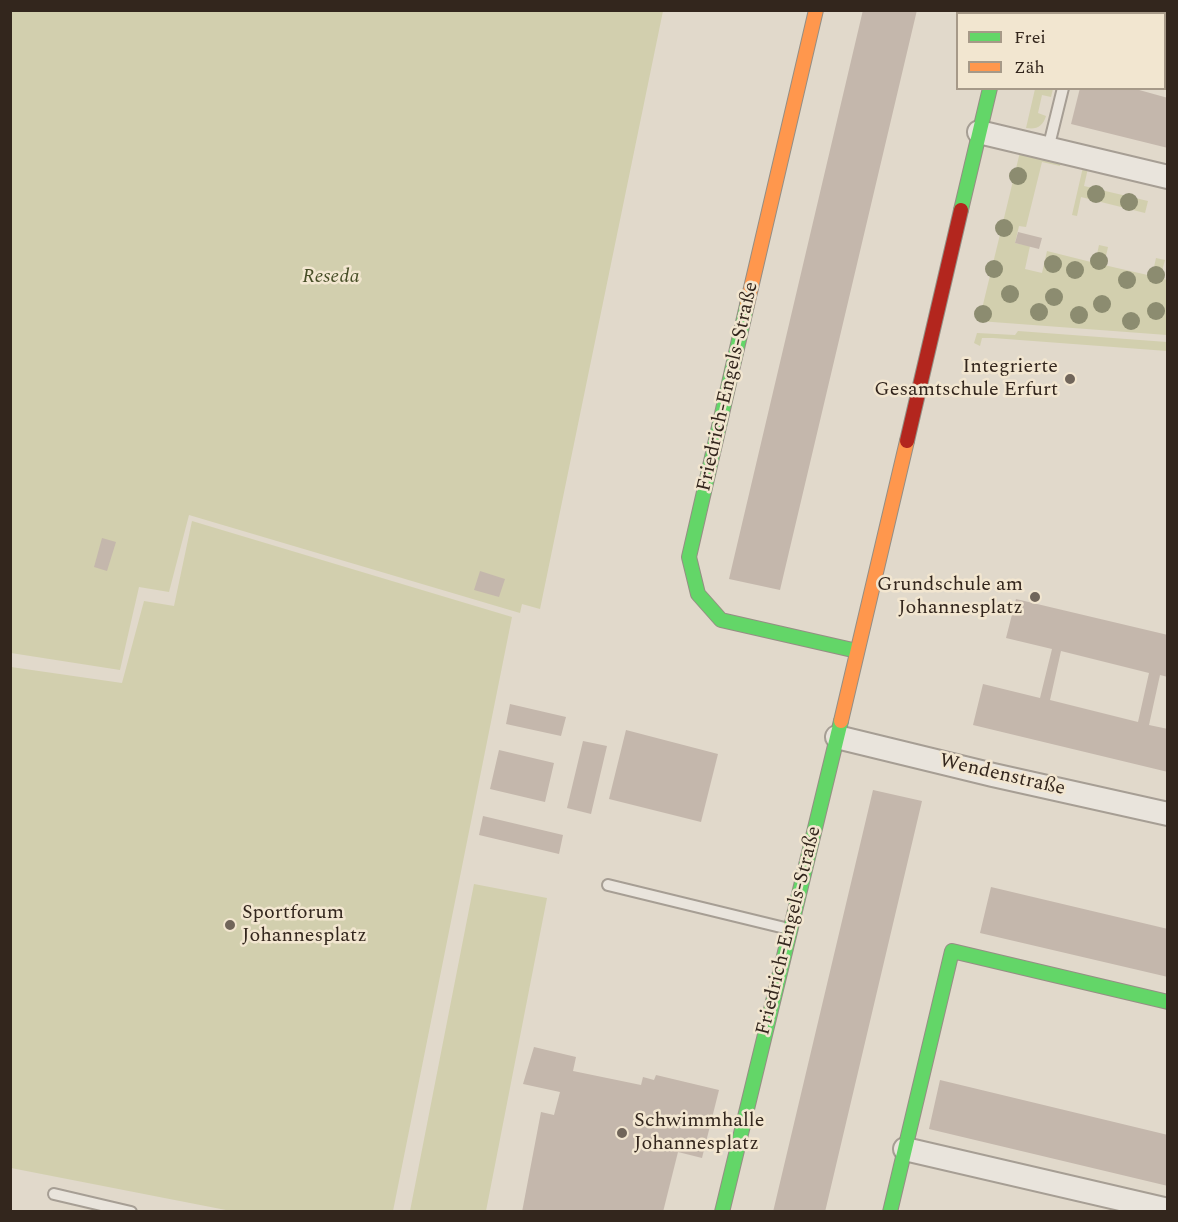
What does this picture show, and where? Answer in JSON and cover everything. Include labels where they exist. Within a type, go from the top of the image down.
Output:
[{"type":"street","name":"Friedrich-Engels-Straße","points":[[816,10],[689,557],[698,594],[722,620],[857,651]]},
{"type":"street","name":"Friedrich-Engels-Straße","points":[[722,1212],[990,90]]},
{"type":"street","points":[[979,132],[1167,177]]},
{"type":"street","name":"Wendenstraße","points":[[837,737],[1167,814]]},
{"type":"street","points":[[890,1212],[952,951],[1167,1002]]},
{"type":"street","points":[[905,1149],[1167,1210]]},
{"type":"lane","points":[[1048,149],[1063,90]]},
{"type":"lane","points":[[608,885],[790,929]]},
{"type":"lane","points":[[54,1194],[131,1212]]},
{"type":"green space","name":"Reseda","points":[[10,11],[663,11],[540,609],[522,604],[520,613],[189,515],[169,592],[139,587],[120,670],[11,653]]},
{"type":"green space","points":[[1167,11],[1167,88],[1166,12],[1162,12]]},
{"type":"green space","points":[[1035,90],[1053,90],[1051,97],[1042,95],[1038,113],[1046,116],[1043,122],[1036,128],[1026,128]]},
{"type":"green space","points":[[1020,152],[1061,161],[1060,166],[1042,162],[1026,227],[1019,226],[1015,243],[1030,246],[1025,269],[1042,273],[1047,251],[1095,263],[1099,245],[1108,247],[1104,265],[1152,276],[1156,258],[1165,260],[1160,278],[1167,280],[1167,335],[979,321]]},
{"type":"green space","points":[[1083,167],[1088,168],[1084,186],[1148,201],[1145,213],[1081,197],[1077,216],[1072,215]]},
{"type":"green space","points":[[1018,331],[1167,342],[1167,351],[993,338],[982,338],[980,346],[974,343],[977,333],[1015,335]]},
{"type":"green space","name":"Sportforum Johannesplatz","points":[[192,521],[512,617],[393,1211],[231,1211],[11,1168],[11,667],[122,683],[144,601],[174,606]]},
{"type":"green space","points":[[474,884],[547,898],[486,1211],[410,1211]]},
{"type":"building","points":[[863,10],[917,10],[780,590],[729,579]]},
{"type":"building","points":[[1101,10],[1152,10],[1152,12],[1100,12]]},
{"type":"building","points":[[1080,90],[1139,90],[1168,98],[1168,148],[1071,124]]},
{"type":"building","points":[[1018,232],[1042,238],[1039,249],[1015,243]]},
{"type":"building","points":[[102,538],[116,542],[107,571],[94,567]]},
{"type":"building","points":[[480,571],[505,579],[499,597],[474,590]]},
{"type":"building","points":[[1016,599],[1168,635],[1168,677],[1160,675],[1149,725],[1168,729],[1168,772],[973,725],[983,684],[1040,698],[1052,649],[1006,638]],"holes":[[[1061,651],[1149,673],[1138,722],[1050,700]]]},
{"type":"building","points":[[510,704],[566,717],[561,736],[506,724]]},
{"type":"building","points":[[626,730],[718,754],[701,822],[609,799]]},
{"type":"building","points":[[583,741],[607,746],[591,814],[567,808]]},
{"type":"building","points":[[499,750],[554,763],[545,802],[490,789]]},
{"type":"building","points":[[873,790],[922,801],[825,1212],[773,1212]]},
{"type":"building","points":[[483,816],[563,835],[559,854],[479,835]]},
{"type":"building","points":[[991,887],[1168,929],[1168,977],[980,933]]},
{"type":"building","name":"Schwimmhalle Johannesplatz","points":[[534,1047],[576,1057],[573,1071],[641,1085],[643,1077],[654,1080],[656,1075],[719,1090],[702,1158],[678,1152],[663,1212],[522,1212],[541,1112],[554,1115],[560,1092],[523,1084]]},
{"type":"building","points":[[940,1080],[1168,1135],[1168,1186],[929,1129]]},
{"type":"traffic: fast","points":[[961,210],[990,90]]},
{"type":"traffic: fast","points":[[747,305],[689,557],[698,594],[721,620],[857,651]]},
{"type":"traffic: fast","points":[[722,1212],[841,721]]},
{"type":"traffic: fast","points":[[890,1212],[952,951],[1168,1002]]},
{"type":"traffic: slow","points":[[747,305],[816,10]]},
{"type":"traffic: slow","points":[[841,721],[907,441]]},
{"type":"traffic: jam","points":[[907,441],[961,210]]},
{"type":"place","name":"Integrierte Gesamtschule Erfurt","points":[[1070,379]]},
{"type":"place","name":"Grundschule am Johannesplatz","points":[[1035,597]]},
{"type":"place","name":"Sportforum Johannesplatz","points":[[230,925]]},
{"type":"place","name":"Schwimmhalle Johannesplatz","points":[[622,1133]]}]
